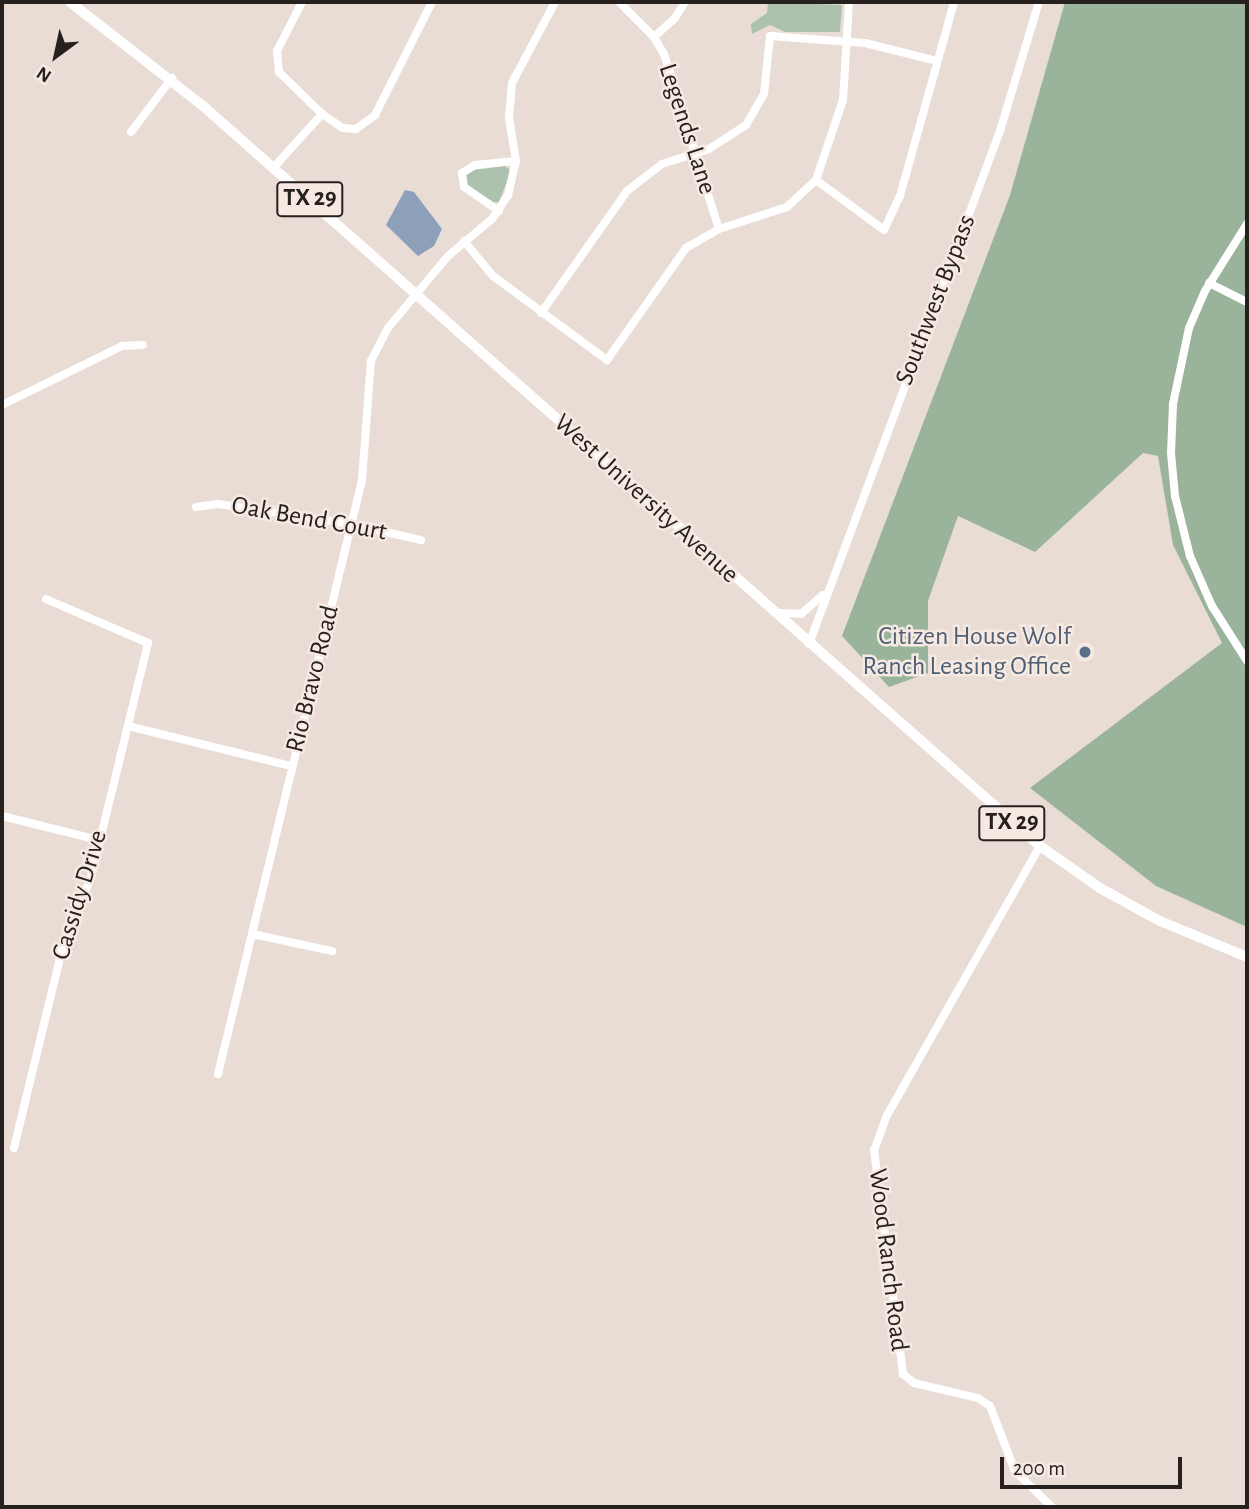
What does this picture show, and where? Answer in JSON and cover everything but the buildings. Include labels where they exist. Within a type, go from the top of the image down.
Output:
[{"type":"main road","name":"West University Avenue","points":[[70,2],[172,78],[772,612],[1040,846],[1100,888],[1160,920],[1247,957]]},
{"type":"street","points":[[302,2],[278,47],[276,62],[283,78],[322,114],[349,129],[368,125],[432,2]]},
{"type":"street","points":[[516,161],[475,165],[462,173],[464,187],[499,211],[510,190],[516,161],[509,118],[512,83],[555,2]]},
{"type":"street","name":"Legends Lane","points":[[619,2],[654,37],[670,69],[719,229]]},
{"type":"street","points":[[654,37],[670,24],[685,2]]},
{"type":"street","points":[[464,241],[493,276],[607,360],[680,254],[719,229],[787,207],[816,180],[843,100],[849,2]]},
{"type":"street","points":[[816,180],[884,230],[900,196],[954,2]]},
{"type":"street","name":"Southwest Bypass","points":[[808,643],[823,595],[1000,131],[1039,2]]},
{"type":"street","points":[[541,313],[627,191],[662,164],[725,142],[753,116],[767,80],[770,36],[846,42],[937,61]]},
{"type":"street","points":[[131,132],[172,78]]},
{"type":"street","points":[[274,167],[322,114]]},
{"type":"street","name":"Rio Bravo Road","points":[[218,1074],[365,464],[371,361],[388,328],[416,294],[464,241],[499,211]]},
{"type":"street","points":[[1247,225],[1209,283],[1189,328],[1173,404],[1175,496],[1202,584],[1247,661]]},
{"type":"street","points":[[1209,283],[1247,302]]},
{"type":"street","points":[[2,405],[122,346],[144,345]]},
{"type":"street","name":"Oak Bend Court","points":[[196,507],[218,504],[351,524],[421,540]]},
{"type":"street","points":[[772,612],[794,617],[823,595]]},
{"type":"street","name":"Cassidy Drive","points":[[14,1148],[62,950],[88,887],[148,643],[47,599]]},
{"type":"street","points":[[128,726],[291,766]]},
{"type":"street","points":[[2,816],[99,839]]},
{"type":"street","name":"Wood Ranch Road","points":[[1040,846],[887,1115],[874,1150],[902,1374],[914,1383],[978,1398],[990,1406],[1015,1471],[1052,1507]]},
{"type":"street","points":[[252,934],[332,951]]},
{"type":"green space","points":[[768,2],[842,5],[840,32],[785,32],[770,25],[752,34],[751,24],[767,13]]},
{"type":"green space","points":[[1065,2],[1247,2],[1247,927],[1156,886],[1030,788],[1222,643],[1173,545],[1158,456],[1143,453],[1035,552],[958,516],[928,601],[928,673],[889,687],[842,636],[1010,195]]},
{"type":"green space","points":[[505,166],[511,171],[499,202],[493,202],[467,185],[466,175],[474,170]]},
{"type":"water","points":[[405,190],[414,192],[442,229],[434,246],[418,256],[386,225]]},
{"type":"place","name":"Citizen House Wolf Ranch Leasing Office","points":[[1085,652]]}]
